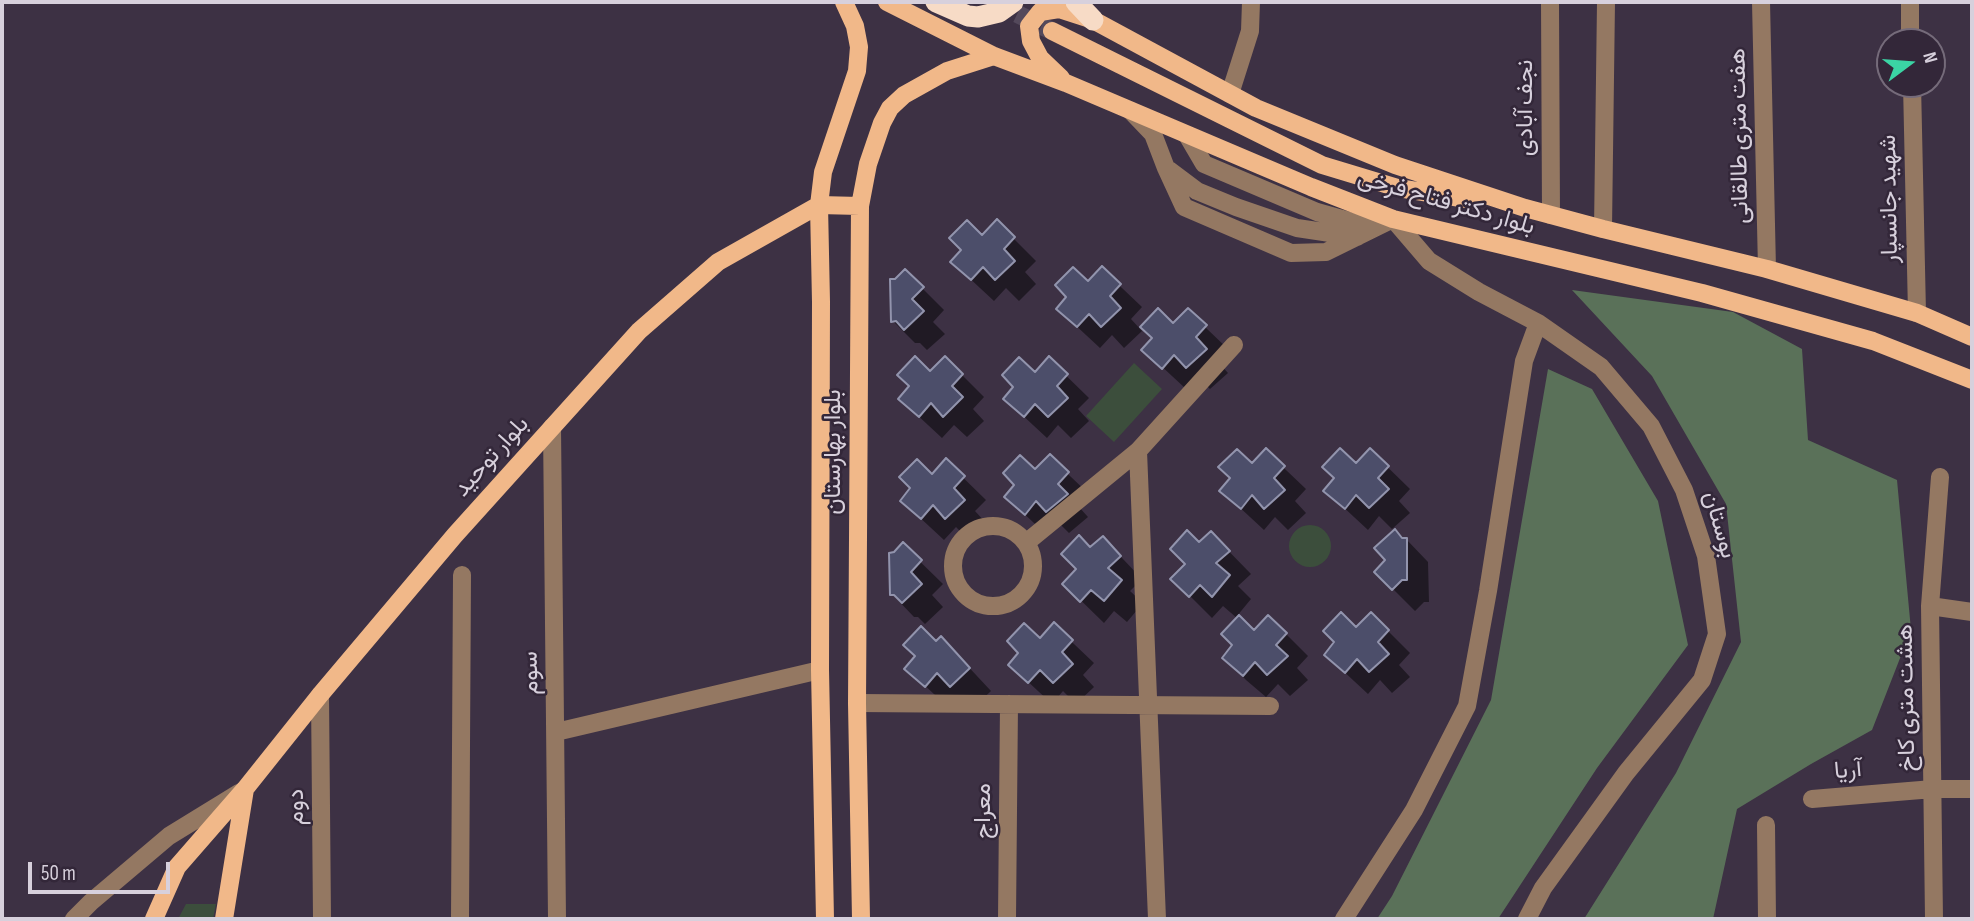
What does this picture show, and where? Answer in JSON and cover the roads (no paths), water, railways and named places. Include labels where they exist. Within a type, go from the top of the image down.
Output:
[{"type":"highway","points":[[936,2],[978,18],[999,12],[1013,2]]},
{"type":"highway","points":[[1076,2],[1093,20]]},
{"type":"main road","name":"بلوار بهارستان","points":[[825,919],[820,670],[819,205],[823,172],[857,71],[859,47],[855,26],[844,2]]},
{"type":"main road","name":"بلوار دکتر فتاح فرخی","points":[[887,2],[994,56],[1066,83],[1393,219],[1741,304],[1874,341],[1972,380]]},
{"type":"main road","name":"بلوار دکتر فتاح فرخی","points":[[1066,83],[1040,58],[1031,41],[1029,26],[1040,12],[1059,9],[1093,20],[1256,108],[1395,165],[1525,208],[1767,269],[1917,313],[1972,337]]},
{"type":"main road","points":[[1052,31],[1322,165],[1398,188],[1525,208]]},
{"type":"main road","name":"بلوار بهارستان","points":[[860,919],[857,703],[860,206],[868,164],[881,123],[890,108],[904,95],[947,71],[994,56]]},
{"type":"main road","points":[[819,205],[860,206]]},
{"type":"main road","name":"بلوار توحید","points":[[153,919],[177,867],[455,535],[639,331],[718,262],[819,205]]},
{"type":"main road","name":"بلوار توحید","points":[[224,919],[245,789]]},
{"type":"street","points":[[1230,94],[1250,30],[1251,2]]},
{"type":"street","name":"نجف آبادی","points":[[1550,2],[1551,215]]},
{"type":"street","points":[[1602,229],[1606,2]]},
{"type":"street","name":"هفت متری طالقانی","points":[[1761,2],[1767,269]]},
{"type":"street","points":[[1909,2],[1910,28]]},
{"type":"street","name":"شهید جانسپار","points":[[1912,98],[1917,313]]},
{"type":"street","points":[[1131,111],[1153,134],[1184,207],[1291,253],[1326,251],[1393,219]]},
{"type":"street","points":[[1187,135],[1204,164],[1317,212],[1374,228]]},
{"type":"street","points":[[1166,168],[1197,191],[1236,207],[1297,228],[1357,237]]},
{"type":"street","name":"بوستان","points":[[1393,219],[1429,261],[1479,292],[1538,323],[1601,367],[1650,426],[1684,490],[1706,556],[1717,634],[1702,680],[1626,774],[1543,888],[1527,919]]},
{"type":"street","points":[[1344,919],[1414,810],[1467,706],[1524,361],[1538,323]]},
{"type":"street","points":[[1027,542],[1138,451],[1234,345]]},
{"type":"street","name":"سوم","points":[[552,427],[557,919]]},
{"type":"street","points":[[1138,451],[1157,919]]},
{"type":"street","name":"هشت متری کاخ","points":[[1934,919],[1930,607],[1940,477]]},
{"type":"street","points":[[993,524],[1018,533],[1027,542],[1033,555],[1034,569],[1031,582],[1023,594],[1012,602],[985,606],[972,601],[962,592],[953,568],[954,555],[969,533],[993,524]]},
{"type":"street","points":[[460,919],[462,575]]},
{"type":"street","points":[[1930,607],[1972,612]]},
{"type":"street","points":[[556,732],[820,670]]},
{"type":"street","name":"دوم","points":[[320,695],[322,919]]},
{"type":"street","points":[[857,703],[1270,706]]},
{"type":"street","name":"معراج","points":[[1007,919],[1009,704]]},
{"type":"street","points":[[74,919],[169,836],[245,789]]},
{"type":"street","name":"آریا","points":[[1812,799],[1933,789],[1972,789]]},
{"type":"street","points":[[1766,825],[1767,919]]},
{"type":"tunnel","points":[[993,2],[1052,31]]}]
